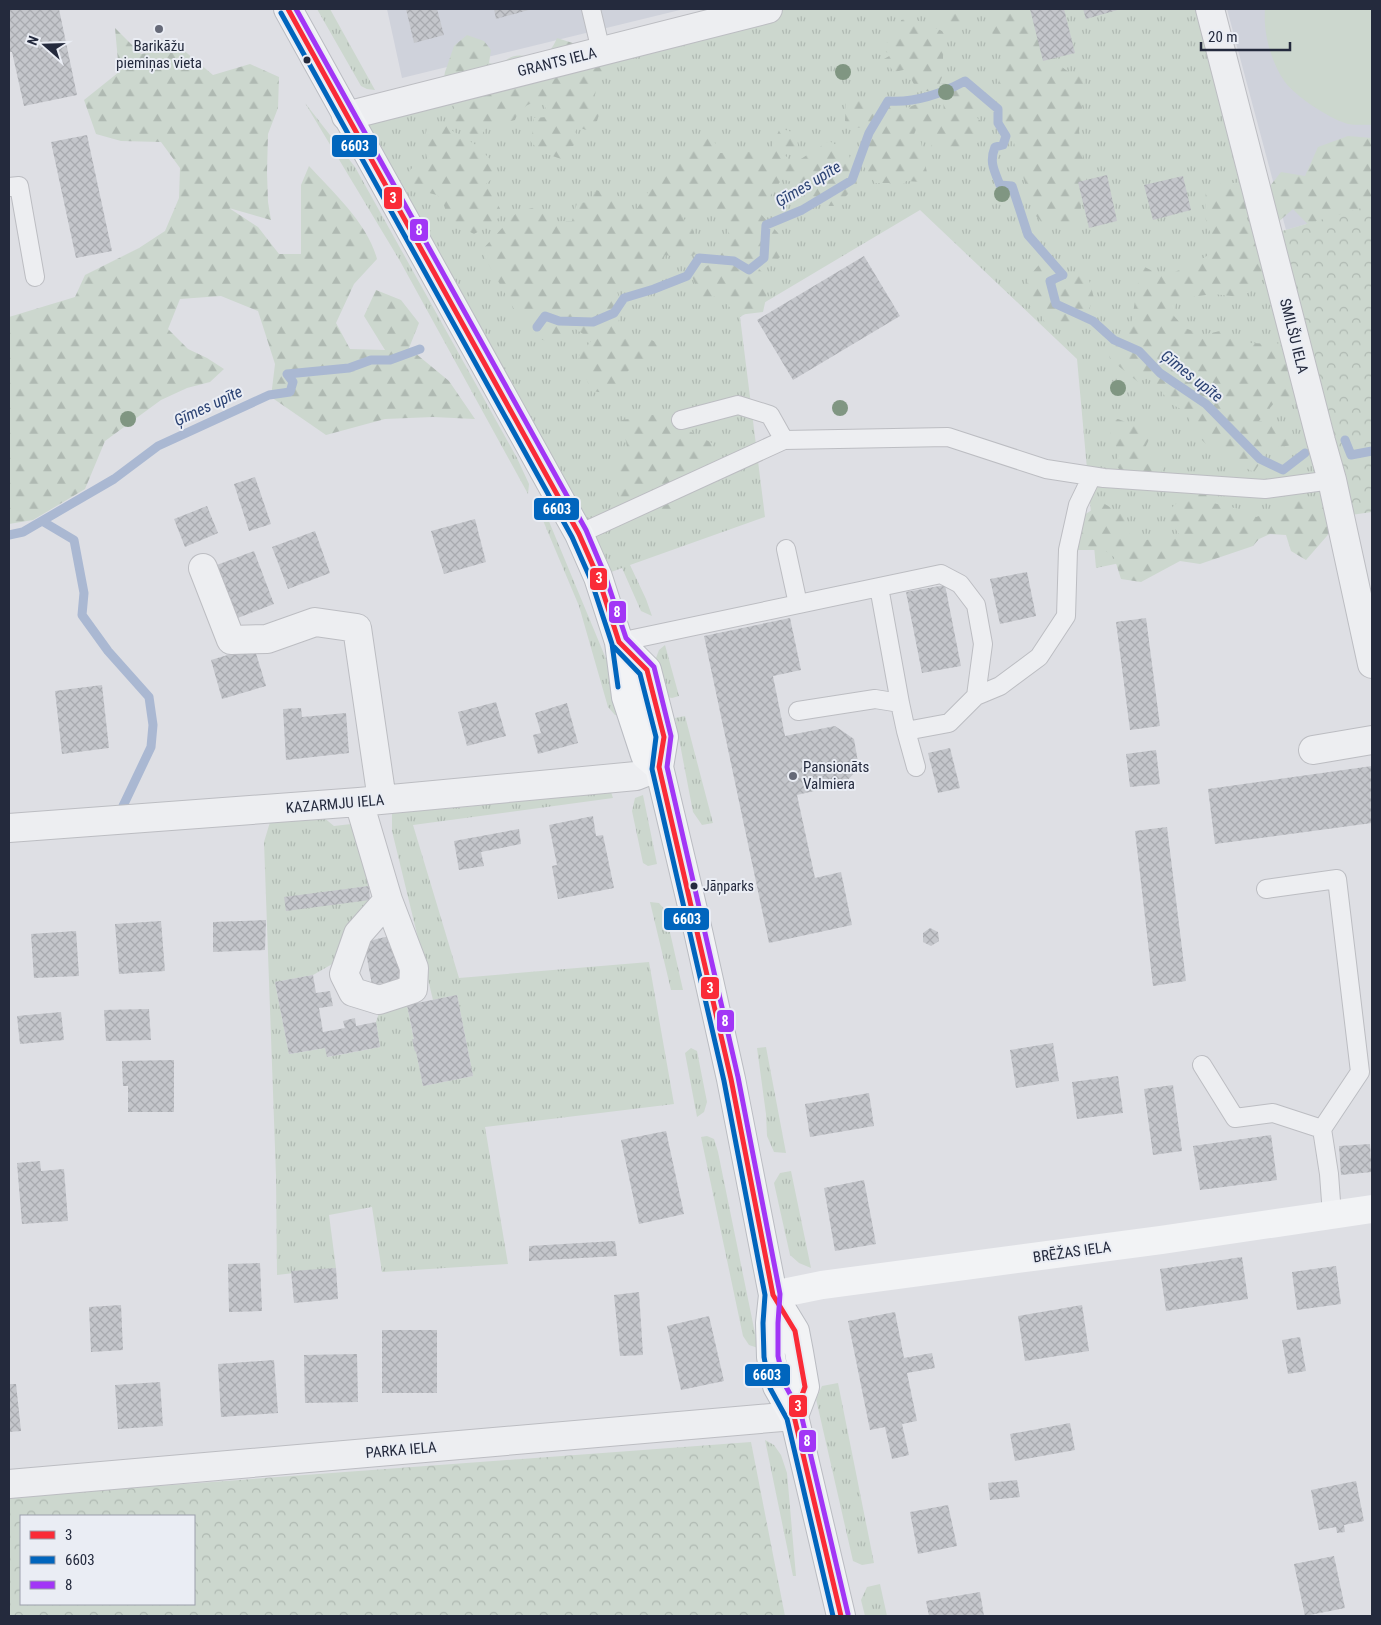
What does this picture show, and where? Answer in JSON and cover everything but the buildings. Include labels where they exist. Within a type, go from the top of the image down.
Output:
[{"type":"main road","points":[[288,9],[579,534],[600,583],[619,642],[647,670],[664,737],[659,767],[731,1079],[773,1295],[770,1324],[771,1357],[777,1386],[794,1416],[841,1616]]},
{"type":"main road","name":"BRĒŽAS IELA","points":[[773,1295],[822,1285],[1151,1242],[1372,1209]]},
{"type":"street","name":"GRANTS IELA","points":[[346,116],[768,9]]},
{"type":"street","name":"SMILŠU IELA","points":[[1210,9],[1332,480],[1372,664]]},
{"type":"street","points":[[203,568],[231,640],[267,638],[315,622],[357,628],[371,801],[388,900]]},
{"type":"street","points":[[1313,750],[1372,740]]},
{"type":"street","name":"KAZARMJU IELA","points":[[9,828],[371,801],[636,776],[659,767]]},
{"type":"street","name":"PARKA IELA","points":[[9,1484],[794,1416]]},
{"type":"lane","points":[[591,9],[601,51]]},
{"type":"lane","points":[[9,188],[19,186],[35,277]]},
{"type":"lane","points":[[681,420],[738,405],[770,415],[784,440]]},
{"type":"lane","points":[[579,534],[784,440],[948,437],[1046,469],[1092,476],[1265,489],[1332,480]]},
{"type":"lane","points":[[906,731],[949,723],[976,696],[1000,686],[1040,657],[1066,616],[1068,550],[1078,505],[1092,476]]},
{"type":"lane","points":[[786,549],[798,604]]},
{"type":"lane","points":[[619,642],[941,574],[960,584],[976,606],[983,644],[976,696]]},
{"type":"lane","points":[[879,587],[900,703],[916,767]]},
{"type":"lane","points":[[798,711],[876,699],[900,703]]},
{"type":"lane","points":[[1266,889],[1337,879],[1360,1072],[1322,1129],[1329,1174],[1332,1215]]},
{"type":"lane","points":[[1202,1064],[1235,1118],[1273,1113],[1322,1129]]},
{"type":"shaded area","points":[[387,9],[684,9],[402,78]]},
{"type":"shaded area","points":[[1227,9],[1372,9],[1372,205],[1286,230]]},
{"type":"green space","points":[[317,9],[330,9],[375,90],[361,86]]},
{"type":"green space","points":[[768,9],[1210,9],[1340,515],[1096,568],[1077,359],[920,210],[740,317],[765,517],[630,565],[652,616],[641,611],[622,568],[598,577],[346,116]]},
{"type":"green space","points":[[940,9],[1040,9],[1045,18],[1058,64],[1070,73],[1084,78],[1079,131],[1087,185],[1081,200],[1081,218],[1075,225],[1046,226],[1033,213],[1013,139],[1001,119],[995,99],[1000,77],[1001,52],[993,38],[990,17],[979,10],[953,33],[943,21]]},
{"type":"green space","points":[[1265,9],[1372,9],[1372,125],[1351,124],[1338,120],[1313,106],[1290,88],[1280,74],[1269,47],[1265,28]]},
{"type":"green space","points":[[912,18],[942,31],[946,38],[943,56],[943,75],[939,84],[968,82],[975,96],[982,103],[981,110],[976,117],[982,122],[977,131],[978,142],[973,149],[958,149],[951,146],[942,151],[932,151],[929,130],[917,127],[913,137],[921,142],[927,173],[922,182],[906,181],[899,189],[889,183],[875,183],[865,168],[862,158],[869,138],[867,129],[854,127],[845,121],[846,102],[867,97],[898,97],[907,108],[919,103],[930,104],[934,116],[944,115],[943,97],[936,93],[921,90],[914,85],[908,69],[894,72],[884,59],[891,55],[880,48],[900,36],[901,20]]},
{"type":"green space","points":[[115,28],[141,54],[181,48],[213,75],[250,64],[279,77],[278,108],[268,134],[268,202],[271,220],[229,208],[258,227],[279,254],[301,254],[301,185],[309,166],[358,221],[366,233],[377,259],[354,284],[336,323],[350,349],[385,350],[364,316],[376,290],[401,300],[419,323],[409,348],[449,381],[475,419],[433,417],[385,419],[326,435],[271,397],[275,364],[258,311],[221,296],[180,299],[168,329],[188,349],[224,369],[210,382],[187,388],[161,400],[105,441],[85,489],[33,520],[9,524],[9,317],[75,297],[85,275],[139,248],[165,231],[179,198],[180,168],[161,142],[121,141],[96,134],[84,100],[119,72]]},
{"type":"green space","points":[[467,35],[484,41],[491,50],[489,63],[501,66],[508,59],[516,56],[537,57],[544,55],[551,49],[557,38],[582,46],[607,60],[598,80],[594,98],[602,105],[597,121],[586,130],[578,127],[575,132],[580,139],[573,146],[566,147],[564,160],[541,152],[531,142],[534,118],[546,117],[546,108],[539,100],[521,110],[515,120],[487,127],[479,138],[462,130],[450,118],[455,107],[440,100],[445,72],[454,46]]},
{"type":"green space","points":[[305,103],[355,167],[517,458],[529,484],[528,494],[400,261]]},
{"type":"green space","points":[[445,124],[451,130],[476,145],[491,160],[496,175],[486,184],[503,214],[490,225],[474,234],[456,228],[447,215],[443,202],[437,195],[429,193],[420,196],[408,181],[408,173],[416,165],[425,168],[429,167],[424,144],[427,127]]},
{"type":"green space","points":[[780,128],[795,133],[799,149],[785,155],[793,164],[829,141],[848,151],[857,184],[837,206],[823,206],[802,185],[782,179],[759,212],[778,233],[787,250],[778,259],[762,258],[757,267],[770,280],[763,312],[738,315],[718,296],[700,298],[692,276],[719,258],[731,237],[720,215],[697,210],[683,218],[692,228],[701,252],[685,258],[665,255],[654,285],[614,285],[622,304],[617,329],[647,338],[662,346],[656,353],[628,371],[614,394],[591,391],[578,357],[592,340],[571,326],[555,344],[537,338],[526,319],[518,316],[481,251],[517,212],[536,207],[553,222],[572,221],[577,203],[589,202],[596,190],[624,198],[632,216],[669,161],[678,152],[690,153],[711,135],[720,153],[770,151]]},
{"type":"green space","points":[[1348,136],[1372,138],[1372,263],[1320,237],[1293,209],[1277,223],[1266,191],[1281,172],[1305,176],[1318,147]]},
{"type":"green space","points":[[1245,182],[1256,204],[1243,223],[1256,236],[1263,269],[1259,287],[1240,297],[1213,294],[1177,299],[1173,315],[1185,328],[1203,335],[1224,330],[1251,343],[1274,344],[1288,342],[1303,404],[1275,402],[1259,421],[1272,421],[1292,429],[1294,445],[1270,448],[1254,472],[1224,458],[1217,449],[1206,444],[1192,430],[1187,412],[1171,404],[1148,378],[1138,382],[1110,359],[1107,345],[1130,331],[1141,265],[1164,277],[1199,261],[1216,250],[1205,217],[1206,185]]},
{"type":"green space","points":[[1372,205],[1372,512],[1351,515],[1268,235]]},
{"type":"green space","points":[[1039,265],[1067,273],[1081,271],[1088,276],[1094,298],[1082,324],[1068,324],[1059,327],[1044,321],[1039,310],[1030,306],[1027,284]]},
{"type":"green space","points":[[664,412],[674,426],[675,436],[689,431],[712,443],[723,478],[685,505],[661,516],[619,498],[615,470],[627,447],[622,420]]},
{"type":"green space","points":[[1118,419],[1138,428],[1144,423],[1151,426],[1153,431],[1145,448],[1161,463],[1163,469],[1158,476],[1122,473],[1116,465],[1118,454],[1109,428],[1113,420]]},
{"type":"green space","points":[[1182,487],[1207,494],[1213,503],[1239,509],[1256,517],[1280,509],[1295,500],[1308,499],[1329,505],[1333,529],[1306,560],[1291,551],[1286,535],[1270,534],[1259,539],[1253,546],[1200,564],[1180,561],[1141,582],[1121,579],[1114,557],[1104,550],[1073,550],[1084,515],[1103,503],[1127,517],[1127,533],[1145,540],[1181,537],[1165,514],[1179,501]]},
{"type":"green space","points":[[543,507],[609,666],[623,716],[615,715],[608,707],[579,606],[539,511]]},
{"type":"green space","points":[[665,645],[679,696],[672,698],[667,697],[656,658],[659,650]]},
{"type":"green space","points":[[685,716],[713,823],[702,825],[693,812],[675,718]]},
{"type":"green space","points":[[611,792],[613,798],[413,825],[459,978],[649,962],[674,1104],[485,1127],[508,1264],[382,1272],[372,1207],[329,1215],[336,1268],[277,1275],[276,1176],[264,842],[270,822],[323,817],[334,826],[360,823],[370,881],[369,886],[284,898],[370,900],[334,963],[313,975],[275,982],[289,1054],[325,1048],[328,1057],[380,1047],[376,1022],[380,1010],[407,1005],[423,1086],[473,1076],[457,995],[433,1000],[392,831],[392,811],[455,808]]},
{"type":"green space","points":[[643,795],[657,864],[648,866],[643,863],[632,811],[635,798]]},
{"type":"green space","points":[[650,902],[659,903],[665,910],[683,990],[671,990]]},
{"type":"green space","points":[[766,1047],[786,1153],[774,1152],[767,1136],[757,1048]]},
{"type":"green space","points":[[691,1048],[697,1051],[707,1102],[704,1112],[697,1117],[685,1053]]},
{"type":"green space","points":[[707,1136],[714,1139],[718,1152],[758,1348],[749,1345],[743,1336],[701,1137]]},
{"type":"green space","points":[[791,1171],[811,1268],[799,1263],[790,1255],[774,1183],[780,1173]]},
{"type":"green space","points":[[838,1383],[874,1563],[862,1565],[853,1561],[816,1399],[822,1386]]},
{"type":"green space","points":[[765,1440],[774,1445],[781,1455],[787,1473],[796,1576],[793,1576]]},
{"type":"green space","points":[[751,1442],[785,1616],[9,1616],[9,1497]]},
{"type":"green space","points":[[880,1584],[887,1616],[865,1616],[861,1600],[867,1587]]},
{"type":"waterway","name":"Ģīmes upīte","points":[[537,327],[545,316],[559,321],[593,322],[614,313],[624,298],[687,276],[699,258],[734,261],[749,270],[764,258],[766,225],[802,210],[852,180],[869,133],[888,101],[908,101],[928,97],[965,81],[998,109],[998,123],[1006,136],[1003,145],[995,147],[993,152],[992,162],[994,170],[1000,185],[1012,186],[1028,235],[1063,275],[1050,281],[1056,304],[1093,321],[1114,340],[1139,351],[1160,373],[1206,404],[1260,459],[1283,470],[1305,453]]},
{"type":"waterway","name":"Ģīmes upīte","points":[[9,535],[23,532],[114,479],[158,446],[269,395],[290,392],[293,382],[287,374],[349,368],[371,360],[390,360],[420,349]]},
{"type":"waterway","name":"Ģīmes upīte","points":[[1345,440],[1351,455],[1372,451]]},
{"type":"waterway","points":[[42,521],[74,540],[84,593],[82,615],[108,651],[149,697],[153,725],[151,747],[123,806]]},
{"type":"transit line","name":"3","points":[[288,9],[579,534],[598,577],[619,642],[647,670],[664,737],[659,767],[731,1079],[773,1295],[795,1331],[805,1387],[794,1416],[841,1616]]},
{"type":"transit line","name":"8","points":[[296,9],[586,530],[605,575],[626,638],[654,667],[671,736],[667,767],[738,1077],[780,1294],[778,1356],[784,1383],[801,1414],[848,1614]]},
{"type":"transit line","name":"6603","points":[[281,13],[572,537],[591,580],[612,644],[618,687]]},
{"type":"transit line","name":"6603","points":[[614,647],[640,674],[656,737],[652,769],[724,1081],[765,1295],[763,1323],[764,1357],[770,1388],[787,1419],[833,1616]]},
{"type":"place","name":"Barikāžu piemiņas vieta","points":[[159,29]]},
{"type":"place","name":"Pansionāts Valmiera","points":[[793,776]]},
{"type":"place","name":"Jāņparks","points":[[694,886]]}]
